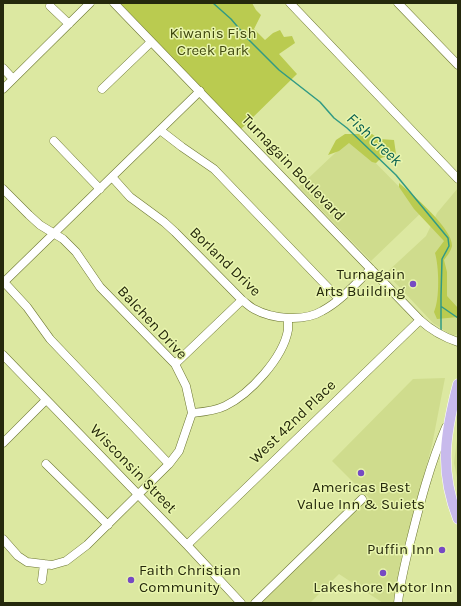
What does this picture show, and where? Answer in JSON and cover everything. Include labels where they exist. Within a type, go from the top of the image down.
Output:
[{"type":"main road","points":[[458,384],[440,453],[451,498],[458,519]]},
{"type":"street","points":[[3,89],[90,3]]},
{"type":"street","name":"Turnagain Boulevard","points":[[114,3],[430,330],[443,337],[458,342]]},
{"type":"street","points":[[290,3],[458,179]]},
{"type":"street","points":[[398,3],[458,65]]},
{"type":"street","points":[[50,6],[69,24]]},
{"type":"street","points":[[102,89],[151,42]]},
{"type":"street","points":[[3,68],[13,79]]},
{"type":"street","points":[[169,464],[50,339],[27,306],[4,281],[200,91]]},
{"type":"street","points":[[160,130],[214,169],[339,299]]},
{"type":"street","points":[[54,141],[100,189]]},
{"type":"street","name":"Borland Drive","points":[[112,177],[130,197],[175,232],[242,300],[254,309],[272,316],[288,318],[302,317],[321,312],[339,299],[371,269]]},
{"type":"street","name":"Balchen Drive","points":[[3,189],[29,215],[63,239],[76,252],[100,287],[175,364],[186,386],[192,413]]},
{"type":"street","points":[[175,364],[242,300]]},
{"type":"street","points":[[3,539],[18,556],[27,562],[52,565],[66,561],[87,545],[169,464],[179,451],[192,413],[225,406],[242,394],[259,378],[274,361],[282,346],[288,330],[288,318]]},
{"type":"street","name":"West 42nd Place","points":[[187,545],[420,320]]},
{"type":"street","name":"Wisconsin Street","points":[[3,355],[241,603]]},
{"type":"street","points":[[3,443],[46,400]]},
{"type":"street","points":[[398,603],[402,577],[424,490],[440,453]]},
{"type":"street","points":[[46,464],[108,524]]},
{"type":"street","points":[[255,603],[362,499]]},
{"type":"street","points":[[42,580],[44,564]]},
{"type":"shaded area","points":[[351,138],[423,211],[371,261],[299,187]]},
{"type":"shaded area","points":[[458,188],[458,334],[453,336],[433,323],[386,273],[426,236],[437,213]]},
{"type":"shaded area","points":[[445,378],[432,445],[409,530],[393,603],[383,603],[339,574],[310,603],[261,603],[369,498],[332,461],[413,379]]},
{"type":"shaded area","points":[[458,432],[458,482],[454,463]]},
{"type":"green space","name":"Kiwanis Fish Creek Park","points":[[120,3],[252,3],[261,15],[254,29],[265,40],[273,33],[280,30],[284,37],[292,36],[295,43],[279,54],[297,74],[241,129]]},
{"type":"green space","points":[[345,134],[372,134],[379,139],[394,140],[396,154],[381,158],[376,163],[372,162],[349,143],[339,151],[328,155],[336,140]]},
{"type":"green space","points":[[399,183],[431,212],[451,239],[452,246],[444,260],[447,272],[447,296],[458,308],[458,317],[437,319],[434,312],[437,299],[438,282],[435,253],[444,241],[414,209],[399,187]]},
{"type":"waterway","name":"Fish Creek","points":[[213,3],[231,19],[248,39],[279,70],[320,102],[334,118],[347,128],[396,175],[448,238],[449,246],[442,259],[441,331]]},
{"type":"waterway","name":"Fish Creek","points":[[442,307],[458,318]]},
{"type":"place","name":"Turnagain Arts Building","points":[[413,284]]},
{"type":"place","name":"Americas Best Value Inn & Suiets","points":[[361,473]]},
{"type":"place","name":"Puffin Inn","points":[[442,550]]},
{"type":"place","name":"Lakeshore Motor Inn","points":[[383,573]]},
{"type":"place","name":"Faith Christian Community","points":[[131,580]]}]
